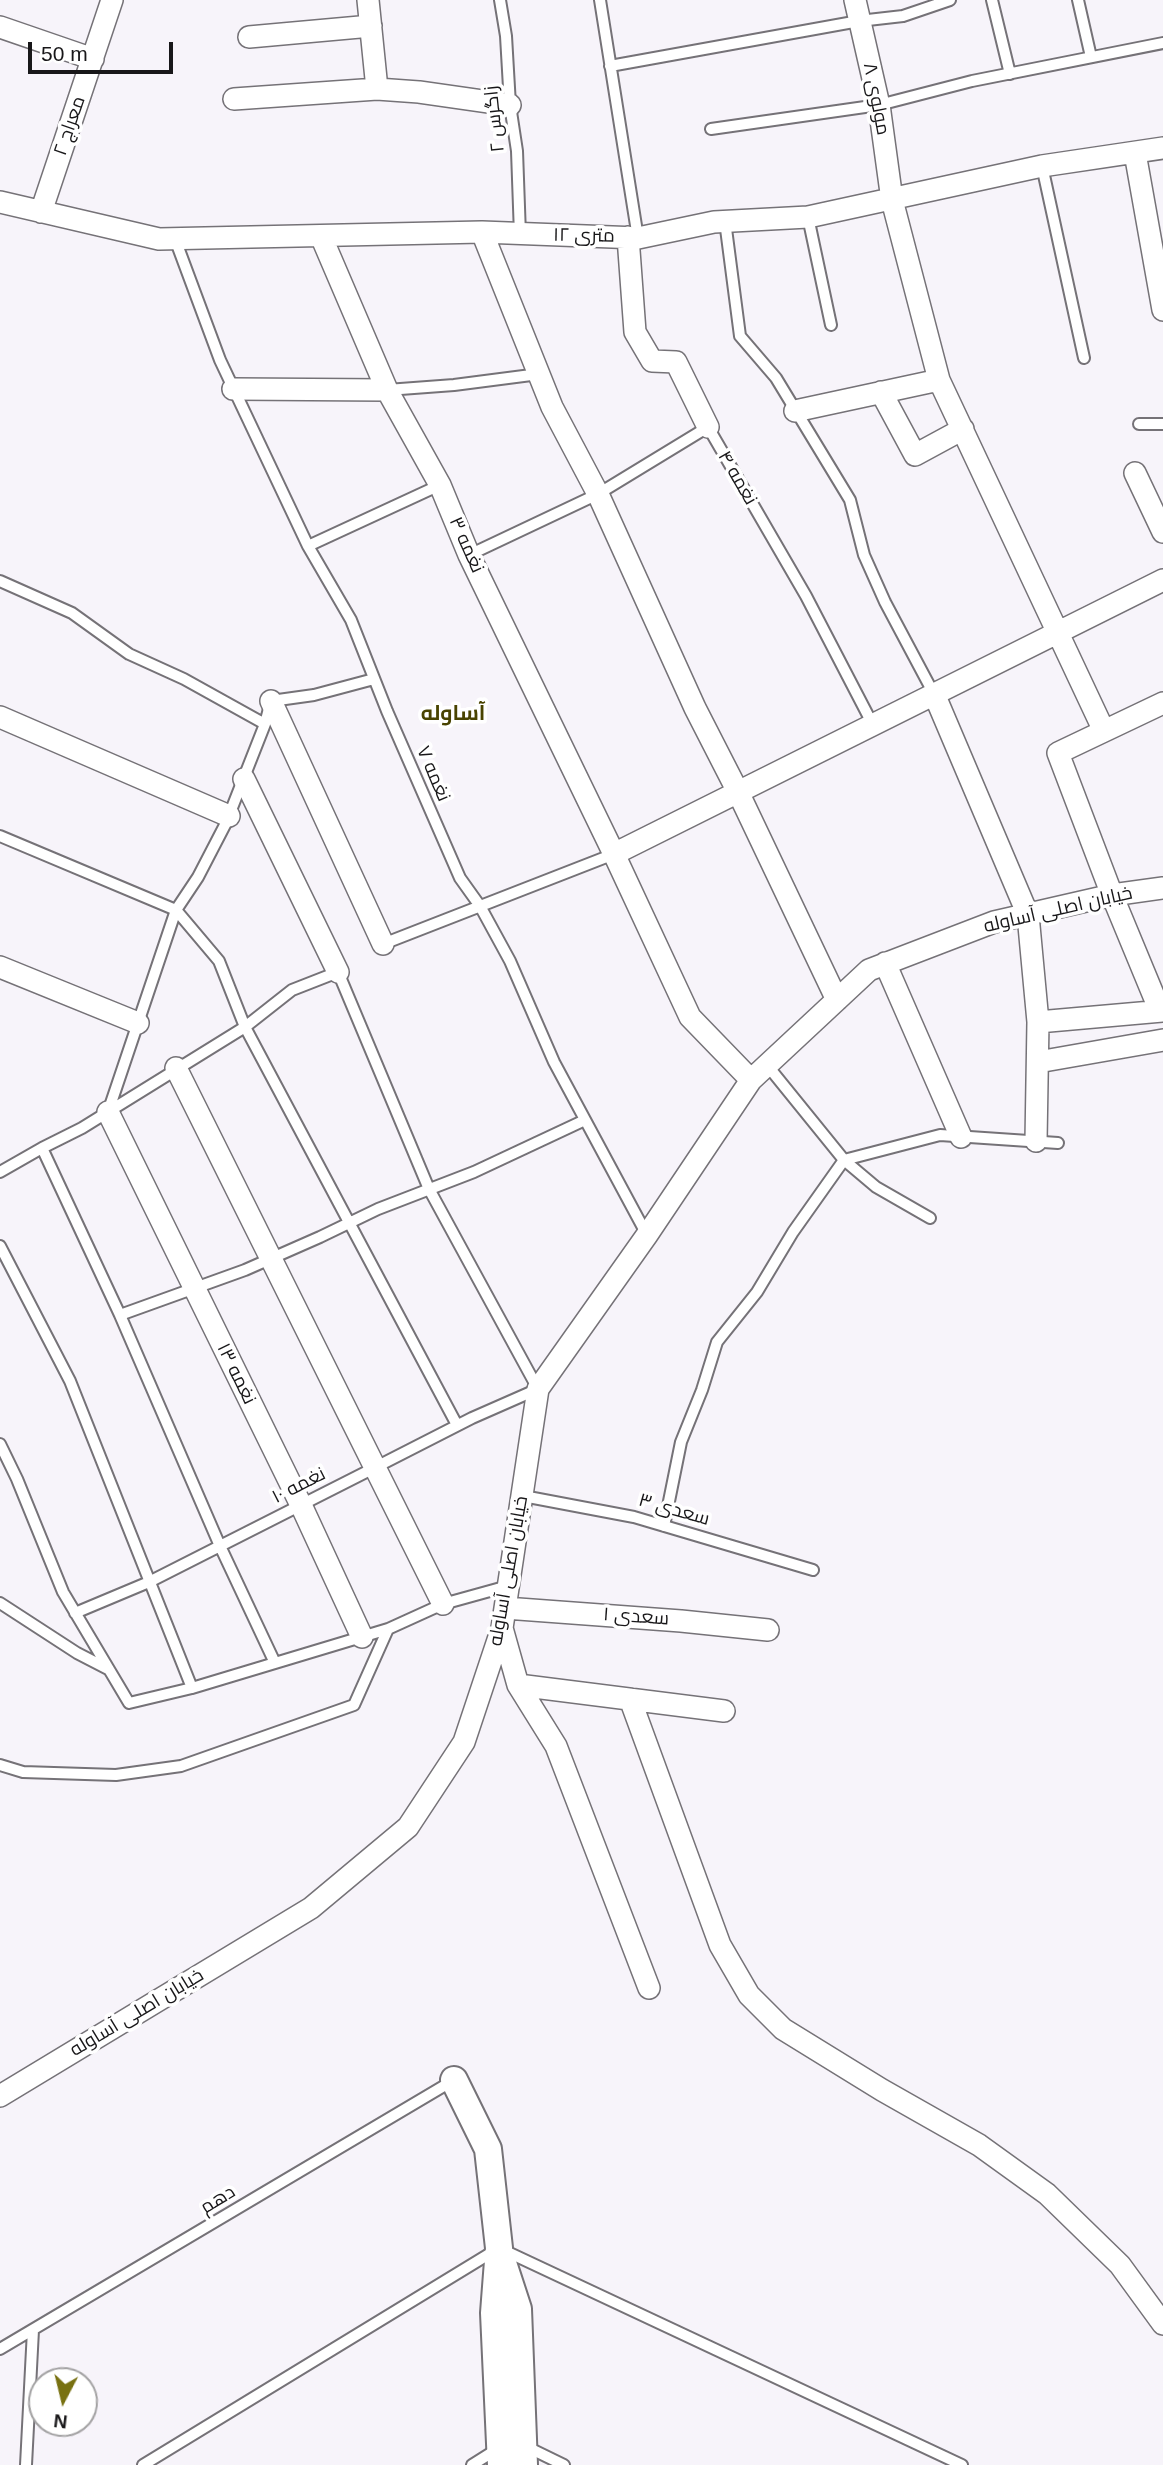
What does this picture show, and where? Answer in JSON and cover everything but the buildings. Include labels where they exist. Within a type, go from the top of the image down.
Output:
[{"type":"street","name":"معراج ۲","points":[[41,212],[112,0]]},
{"type":"street","points":[[368,0],[377,89]]},
{"type":"street","name":"مولوی ۸","points":[[857,10],[879,105],[892,200],[939,380],[1104,731]]},
{"type":"street","points":[[249,37],[371,26]]},
{"type":"street","points":[[0,27],[93,60]]},
{"type":"street","points":[[234,99],[377,89],[510,105]]},
{"type":"street","name":"۱۲ متری","points":[[0,202],[159,239],[482,232],[633,237],[713,222],[808,217],[1042,166],[1163,148]]},
{"type":"street","points":[[1135,153],[1163,310]]},
{"type":"street","points":[[482,232],[552,407],[598,494],[695,708],[837,1000]]},
{"type":"street","name":"نغمه ۳","points":[[320,236],[387,390],[440,485],[469,555],[614,854]]},
{"type":"street","name":"نغمه ۴","points":[[633,237],[635,332],[652,361],[676,362],[708,427]]},
{"type":"street","points":[[795,411],[939,380]]},
{"type":"street","points":[[233,389],[387,390]]},
{"type":"street","points":[[881,393],[915,455],[963,429]]},
{"type":"street","points":[[1135,473],[1163,532]]},
{"type":"street","points":[[751,1080],[690,1017],[614,854],[1163,580]]},
{"type":"street","points":[[934,696],[1028,915],[1038,1022],[1036,1142]]},
{"type":"street","points":[[271,701],[383,944]]},
{"type":"street","points":[[1038,1022],[1162,1011],[1112,895],[1058,753],[1163,704]]},
{"type":"street","points":[[0,717],[229,816]]},
{"type":"street","points":[[244,779],[338,972]]},
{"type":"street","name":"خیابان اصلی آساوله","points":[[0,2096],[311,1908],[408,1827],[464,1742],[503,1618],[538,1389],[647,1235],[751,1080],[869,970],[994,922],[1112,895],[1163,888]]},
{"type":"street","points":[[886,963],[961,1136]]},
{"type":"street","points":[[0,967],[138,1023]]},
{"type":"street","points":[[1038,1062],[1163,1040]]},
{"type":"street","points":[[176,1069],[443,1604]]},
{"type":"street","name":"نغمه ۱۳","points":[[108,1112],[362,1637]]},
{"type":"street","points":[[503,1618],[518,1685],[556,1746],[649,1988]]},
{"type":"street","name":"سعدی ۱","points":[[503,1618],[681,1621],[768,1630]]},
{"type":"street","points":[[518,1685],[724,1711]]},
{"type":"street","points":[[630,1699],[720,1945],[749,1995],[783,2029],[979,2145],[1047,2193],[1120,2265],[1163,2324]]},
{"type":"street","points":[[454,2080],[488,2149],[499,2248],[517,2309],[512,2455]]},
{"type":"lane","name":"زاگرس ۲","points":[[500,0],[517,151],[520,235]]},
{"type":"lane","points":[[600,0],[633,237]]},
{"type":"lane","points":[[610,66],[857,10],[903,16],[950,0]]},
{"type":"lane","points":[[992,0],[1010,74]]},
{"type":"lane","points":[[1079,0],[1091,57]]},
{"type":"lane","points":[[711,129],[879,105],[1010,74],[1163,43]]},
{"type":"lane","points":[[1042,166],[1084,358]]},
{"type":"lane","points":[[808,217],[831,325]]},
{"type":"lane","points":[[725,221],[740,335],[776,378],[850,500],[864,555],[934,696]]},
{"type":"lane","name":"نغمه ۷","points":[[175,239],[220,360],[308,546],[351,620],[460,878],[480,906],[510,961],[554,1062],[647,1235]]},
{"type":"lane","points":[[387,390],[539,374]]},
{"type":"lane","points":[[1139,424],[1163,424]]},
{"type":"lane","points":[[469,555],[598,494],[708,427]]},
{"type":"lane","name":"نغمه ۴","points":[[708,427],[806,596],[873,725]]},
{"type":"lane","points":[[308,546],[440,485]]},
{"type":"lane","points":[[0,581],[72,613],[129,654],[184,679],[265,724]]},
{"type":"lane","points":[[108,1112],[176,910],[198,877],[229,816],[265,724],[271,701],[314,695],[374,679]]},
{"type":"lane","points":[[0,836],[176,910],[219,961],[245,1027],[457,1425]]},
{"type":"lane","points":[[383,944],[614,854]]},
{"type":"lane","points":[[0,1171],[108,1112],[245,1027],[292,990],[338,972],[429,1189],[538,1389]]},
{"type":"lane","points":[[768,1065],[844,1160],[876,1187],[930,1218]]},
{"type":"lane","points":[[120,1314],[271,1259],[378,1209],[474,1172],[584,1120]]},
{"type":"lane","points":[[664,1526],[681,1442],[702,1390],[717,1342],[757,1292],[793,1232],[844,1160],[940,1135],[1058,1143]]},
{"type":"lane","points":[[42,1148],[120,1314],[220,1546],[275,1663]]},
{"type":"lane","points":[[0,1246],[70,1381],[192,1688]]},
{"type":"lane","name":"نغمه ۱۰","points":[[75,1613],[149,1582],[457,1425],[538,1389]]},
{"type":"lane","points":[[0,1444],[64,1592],[129,1703],[192,1688],[388,1629],[443,1604],[509,1586]]},
{"type":"lane","name":"سعدی ۳","points":[[523,1496],[634,1517],[813,1570]]},
{"type":"lane","points":[[0,1603],[77,1653],[110,1670]]},
{"type":"lane","points":[[0,1765],[23,1772],[116,1775],[181,1766],[354,1705],[388,1629]]},
{"type":"lane","name":"دهم","points":[[0,2349],[454,2080]]},
{"type":"lane","points":[[143,2465],[499,2248],[962,2465]]},
{"type":"lane","points":[[26,2465],[33,2330]]},
{"type":"lane","points":[[472,2465],[512,2455],[564,2465]]},
{"type":"district","name":"آساوله","points":[[453,714]]}]
